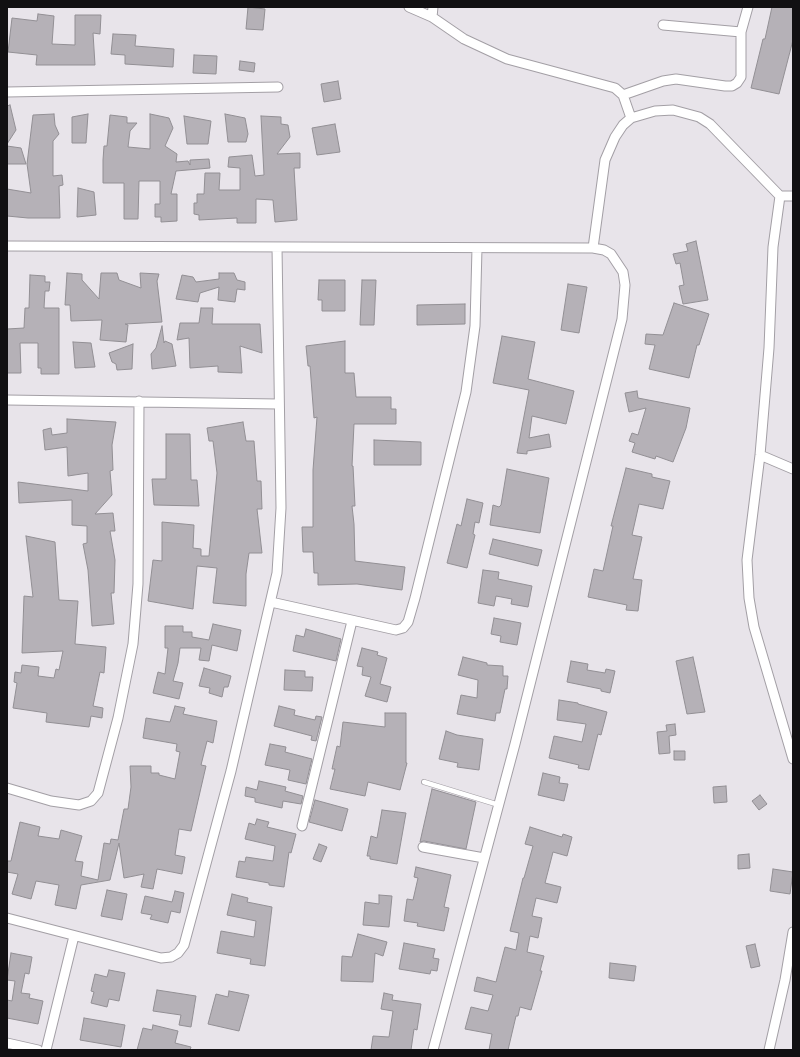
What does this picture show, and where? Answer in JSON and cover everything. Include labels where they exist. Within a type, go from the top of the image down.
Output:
[{"type":"street","points":[[409,7],[432,17],[464,39],[507,59],[615,88],[623,95],[631,118]]},
{"type":"street","points":[[432,17],[433,7]]},
{"type":"street","points":[[623,95],[663,81],[676,79],[732,86],[741,77],[741,32],[748,7]]},
{"type":"street","points":[[663,25],[741,32]]},
{"type":"street","points":[[7,92],[278,87]]},
{"type":"street","points":[[593,248],[605,160],[615,137],[623,125],[631,118],[655,111],[673,110],[699,117],[710,124],[780,196],[793,196]]},
{"type":"street","points":[[780,196],[773,247],[769,348],[760,455],[747,560],[749,598],[760,649],[793,759]]},
{"type":"street","points":[[7,246],[593,248],[604,250],[611,254],[623,272],[625,285],[622,319],[499,805],[433,1050]]},
{"type":"street","points":[[7,918],[161,958],[171,957],[178,953],[184,945],[231,771],[277,573],[281,508],[278,404],[277,247]]},
{"type":"street","points":[[271,602],[396,630],[403,628],[408,622],[466,392],[475,326],[477,248]]},
{"type":"street","points":[[7,400],[278,404]]},
{"type":"street","points":[[7,788],[51,801],[79,805],[91,801],[98,793],[118,718],[133,644],[138,584],[138,402]]},
{"type":"street","points":[[760,455],[793,469]]},
{"type":"street","points":[[302,826],[352,621]]},
{"type":"street","points":[[423,847],[484,858]]},
{"type":"street","points":[[769,1050],[784,986],[793,932]]},
{"type":"street","points":[[46,1050],[74,936]]},
{"type":"street","points":[[7,1043],[38,1050]]},
{"type":"lane","points":[[424,782],[499,805]]},
{"type":"building","points":[[248,7],[265,9],[263,30],[246,29]]},
{"type":"building","points":[[772,7],[793,7],[793,40],[779,94],[751,88],[763,39],[765,39]]},
{"type":"building","points":[[38,14],[54,16],[52,44],[75,45],[75,15],[101,15],[100,34],[93,33],[95,65],[36,65],[37,55],[8,52],[12,18],[37,21]]},
{"type":"building","points":[[113,34],[136,35],[135,46],[174,49],[173,67],[125,64],[125,55],[111,54]]},
{"type":"building","points":[[194,55],[217,56],[216,74],[193,73]]},
{"type":"building","points":[[240,61],[255,63],[254,72],[239,70]]},
{"type":"building","points":[[338,81],[341,99],[324,102],[321,84]]},
{"type":"building","points":[[10,105],[16,130],[7,144],[7,106]]},
{"type":"building","points":[[54,114],[55,125],[59,134],[53,141],[53,176],[62,175],[63,185],[59,186],[60,218],[28,218],[7,216],[7,189],[31,193],[27,164],[33,115]]},
{"type":"building","points":[[88,114],[86,143],[72,143],[72,117]]},
{"type":"building","points":[[150,114],[169,118],[173,128],[165,146],[177,154],[176,162],[188,161],[190,165],[190,160],[209,159],[210,168],[176,171],[171,194],[177,194],[177,221],[161,222],[161,217],[155,217],[155,204],[160,204],[160,181],[139,181],[138,219],[124,219],[124,183],[103,183],[104,146],[107,146],[110,115],[127,117],[127,123],[137,123],[130,131],[128,147],[150,149]]},
{"type":"building","points":[[225,114],[245,118],[248,134],[246,142],[228,142]]},
{"type":"building","points":[[184,116],[211,121],[208,144],[187,144]]},
{"type":"building","points":[[261,116],[281,117],[281,124],[288,125],[290,137],[277,154],[300,153],[300,168],[294,168],[297,220],[275,222],[273,200],[256,199],[256,223],[237,223],[237,218],[199,220],[199,215],[194,214],[194,203],[197,203],[197,194],[204,194],[205,173],[220,173],[219,190],[240,190],[240,168],[228,167],[229,157],[252,155],[255,176],[264,175]]},
{"type":"building","points":[[335,124],[340,152],[317,155],[312,128]]},
{"type":"building","points":[[7,146],[21,148],[26,164],[7,164]]},
{"type":"building","points":[[78,188],[94,192],[96,215],[77,217]]},
{"type":"building","points":[[696,241],[708,300],[683,304],[679,286],[684,285],[680,263],[676,264],[673,254],[688,251],[686,244]]},
{"type":"building","points":[[67,273],[82,274],[82,280],[99,299],[101,273],[117,273],[119,280],[141,288],[140,273],[159,274],[157,281],[162,322],[125,324],[128,325],[126,342],[100,340],[102,320],[71,321],[70,305],[65,305]]},
{"type":"building","points":[[219,273],[234,273],[237,280],[245,282],[245,290],[237,289],[235,302],[218,300],[219,287],[200,293],[198,302],[176,299],[182,275],[193,277],[196,282],[219,279]]},
{"type":"building","points":[[30,275],[45,276],[45,282],[50,282],[49,291],[45,291],[44,308],[59,308],[59,374],[41,374],[41,368],[38,368],[38,343],[20,343],[21,373],[7,373],[7,329],[24,328],[25,308],[29,308]]},
{"type":"building","points":[[319,280],[345,280],[345,311],[322,311],[322,300],[318,300]]},
{"type":"building","points":[[362,280],[376,280],[374,325],[360,325]]},
{"type":"building","points":[[568,284],[587,287],[579,333],[561,330]]},
{"type":"building","points":[[674,303],[709,314],[699,345],[697,345],[689,378],[649,369],[655,345],[645,344],[646,334],[663,335]]},
{"type":"building","points":[[465,304],[465,324],[417,325],[417,305]]},
{"type":"building","points":[[201,308],[213,308],[212,324],[260,324],[262,353],[240,346],[242,373],[218,372],[218,366],[190,368],[189,338],[177,340],[180,323],[199,323]]},
{"type":"building","points":[[162,326],[164,343],[165,341],[172,344],[176,366],[152,369],[151,354],[156,348]]},
{"type":"building","points":[[502,336],[535,342],[528,379],[574,391],[566,424],[532,416],[529,438],[549,434],[551,447],[527,451],[527,454],[517,453],[529,390],[493,383]]},
{"type":"building","points":[[345,341],[345,373],[354,373],[356,397],[391,397],[391,409],[396,409],[396,424],[354,424],[352,466],[355,506],[352,506],[355,561],[405,567],[402,590],[357,584],[318,585],[318,573],[314,573],[313,552],[303,552],[302,527],[313,527],[313,470],[317,417],[314,418],[310,366],[308,366],[306,346]]},
{"type":"building","points":[[73,342],[91,343],[95,367],[75,368]]},
{"type":"building","points":[[133,344],[132,369],[117,370],[116,364],[112,362],[109,353]]},
{"type":"building","points":[[637,391],[638,398],[690,408],[686,428],[673,462],[656,456],[655,459],[632,452],[635,443],[629,441],[632,433],[638,435],[646,408],[629,412],[625,393]]},
{"type":"building","points":[[67,419],[116,422],[112,445],[113,470],[110,471],[112,495],[95,514],[113,513],[115,531],[110,531],[115,560],[114,593],[111,593],[114,624],[92,626],[88,570],[83,544],[87,543],[87,526],[72,525],[72,500],[19,503],[18,482],[88,491],[88,473],[68,476],[67,447],[45,450],[43,430],[51,428],[52,435],[67,433]]},
{"type":"building","points":[[243,422],[246,441],[254,441],[257,481],[261,481],[262,509],[257,509],[262,553],[249,553],[246,574],[246,606],[213,603],[217,568],[197,566],[193,609],[148,601],[153,560],[162,561],[162,522],[194,525],[193,548],[201,549],[201,556],[209,556],[217,473],[213,441],[209,441],[207,428]]},
{"type":"building","points":[[166,434],[190,434],[191,480],[197,480],[199,506],[154,505],[152,479],[166,479]]},
{"type":"building","points":[[374,440],[421,442],[421,465],[374,465]]},
{"type":"building","points":[[626,468],[652,474],[652,477],[670,481],[663,509],[639,504],[632,535],[642,537],[633,579],[642,580],[638,611],[626,610],[627,605],[588,597],[594,569],[603,571],[613,526],[611,526]]},
{"type":"building","points":[[507,469],[549,478],[540,533],[490,525],[493,505],[499,507],[501,505]]},
{"type":"building","points":[[467,499],[483,503],[479,523],[475,522],[473,534],[475,535],[467,568],[447,563],[457,524],[461,526]]},
{"type":"building","points":[[26,536],[55,542],[59,600],[78,601],[75,644],[106,647],[104,673],[100,672],[93,706],[103,708],[102,718],[91,716],[89,727],[46,722],[47,713],[13,708],[17,683],[14,682],[15,672],[21,673],[22,665],[39,667],[38,676],[54,678],[56,669],[59,670],[63,651],[22,653],[24,596],[33,597]]},
{"type":"building","points":[[493,539],[542,550],[538,566],[489,554]]},
{"type":"building","points":[[483,570],[499,572],[498,579],[532,586],[528,607],[511,604],[512,599],[496,596],[494,606],[478,603]]},
{"type":"building","points":[[494,618],[521,623],[517,645],[500,642],[501,636],[491,634]]},
{"type":"building","points":[[213,624],[241,630],[237,651],[212,645],[209,661],[199,660],[201,648],[180,648],[173,681],[183,683],[179,699],[153,693],[158,672],[165,674],[168,648],[165,648],[165,626],[183,626],[183,632],[192,632],[192,637],[209,640]]},
{"type":"building","points":[[306,629],[341,639],[336,661],[293,651],[296,635],[304,637]]},
{"type":"building","points":[[362,648],[378,652],[377,655],[387,658],[380,684],[391,687],[387,702],[365,696],[371,677],[362,675],[363,667],[357,666]]},
{"type":"building","points":[[463,657],[487,663],[487,665],[503,666],[503,676],[508,676],[507,689],[505,689],[500,713],[496,713],[495,721],[457,714],[461,695],[477,698],[478,680],[458,675]]},
{"type":"building","points":[[693,657],[705,712],[687,714],[676,661]]},
{"type":"building","points":[[571,661],[588,664],[587,670],[605,673],[606,669],[615,671],[610,693],[601,691],[601,689],[567,682]]},
{"type":"building","points":[[204,668],[231,676],[228,687],[224,687],[222,697],[209,693],[210,688],[199,686]]},
{"type":"building","points":[[285,670],[305,671],[305,677],[313,677],[312,691],[284,690]]},
{"type":"building","points":[[559,700],[578,703],[607,712],[601,735],[598,734],[589,770],[578,768],[579,765],[549,758],[554,736],[582,742],[586,724],[557,720]]},
{"type":"building","points":[[175,706],[185,708],[183,714],[217,721],[213,743],[207,741],[201,765],[206,766],[191,831],[179,829],[175,855],[185,857],[182,874],[157,869],[153,889],[141,887],[144,874],[124,878],[119,843],[110,880],[81,885],[76,909],[55,905],[59,885],[36,881],[31,899],[12,894],[18,874],[7,872],[7,861],[11,861],[20,822],[40,827],[38,836],[59,839],[61,830],[82,836],[75,861],[83,862],[81,876],[98,880],[104,843],[110,844],[111,839],[118,840],[124,809],[128,809],[131,787],[130,766],[151,766],[151,773],[159,773],[159,775],[175,779],[180,752],[176,751],[177,744],[143,738],[146,718],[170,722]]},
{"type":"building","points":[[279,706],[295,710],[294,715],[315,720],[316,716],[322,717],[316,741],[311,740],[312,736],[274,726]]},
{"type":"building","points":[[385,713],[406,713],[407,763],[400,790],[368,782],[365,796],[330,789],[335,769],[332,769],[337,746],[340,747],[343,722],[385,727]]},
{"type":"building","points":[[675,724],[676,735],[669,736],[670,753],[659,754],[657,732],[667,731],[666,725]]},
{"type":"building","points":[[446,731],[457,735],[483,739],[479,770],[457,767],[458,763],[439,759]]},
{"type":"building","points":[[270,744],[286,747],[285,752],[312,759],[306,784],[288,780],[290,770],[265,765]]},
{"type":"building","points":[[674,751],[685,751],[685,760],[674,760]]},
{"type":"building","points":[[543,773],[560,777],[559,783],[568,784],[564,801],[538,795]]},
{"type":"building","points":[[259,781],[286,787],[285,791],[303,796],[301,804],[283,801],[282,808],[255,802],[255,798],[245,796],[246,787],[257,790]]},
{"type":"building","points":[[726,786],[727,802],[714,803],[713,787]]},
{"type":"building","points":[[432,789],[476,802],[466,849],[424,841],[420,842]]},
{"type":"building","points":[[760,795],[767,804],[759,810],[752,801]]},
{"type":"building","points":[[315,800],[348,809],[342,831],[309,822]]},
{"type":"building","points":[[382,810],[406,813],[397,864],[370,859],[370,856],[367,856],[371,836],[377,838]]},
{"type":"building","points":[[257,819],[269,822],[267,827],[296,834],[291,853],[289,852],[284,887],[236,877],[239,861],[245,862],[246,857],[273,861],[275,846],[245,839],[249,823],[255,825]]},
{"type":"building","points":[[530,827],[562,837],[563,834],[572,837],[567,856],[553,852],[545,883],[561,887],[557,903],[536,898],[532,916],[542,918],[538,938],[530,936],[527,952],[544,956],[540,971],[542,971],[531,1010],[520,1007],[518,1016],[516,1016],[508,1050],[489,1050],[492,1034],[465,1029],[471,1007],[488,1011],[493,995],[474,991],[477,977],[496,982],[505,947],[516,950],[519,933],[510,931],[523,878],[533,846],[525,844]]},
{"type":"building","points":[[319,844],[327,847],[321,862],[313,859]]},
{"type":"building","points":[[749,854],[750,868],[738,869],[738,855]]},
{"type":"building","points":[[416,867],[451,875],[444,907],[449,908],[444,931],[417,926],[418,923],[404,921],[407,899],[413,900],[418,878],[414,877]]},
{"type":"building","points":[[773,869],[793,872],[790,894],[770,891]]},
{"type":"building","points":[[107,890],[127,894],[122,920],[101,916]]},
{"type":"building","points":[[175,891],[184,893],[180,913],[171,911],[168,923],[150,919],[152,915],[141,913],[145,896],[172,902]]},
{"type":"building","points":[[232,894],[248,898],[247,902],[272,907],[265,966],[250,964],[251,959],[217,953],[221,931],[254,937],[256,921],[227,915]]},
{"type":"building","points":[[379,895],[392,896],[389,927],[363,925],[365,902],[379,904]]},
{"type":"building","points":[[358,934],[387,942],[383,956],[375,953],[373,982],[341,981],[342,956],[352,957]]},
{"type":"building","points":[[404,943],[435,949],[433,958],[439,959],[437,971],[431,970],[430,974],[399,969]]},
{"type":"building","points":[[755,944],[760,966],[751,968],[746,946]]},
{"type":"building","points":[[11,953],[32,957],[29,974],[25,973],[21,993],[30,994],[29,998],[43,1001],[38,1024],[7,1018],[7,1000],[12,1001],[15,981],[7,980]]},
{"type":"building","points":[[610,963],[636,966],[634,981],[609,978]]},
{"type":"building","points":[[109,970],[125,973],[119,1001],[109,999],[107,1007],[91,1003],[94,992],[91,991],[95,974],[107,977]]},
{"type":"building","points":[[157,990],[196,996],[191,1027],[179,1025],[181,1015],[153,1011]]},
{"type":"building","points":[[229,991],[249,995],[239,1031],[208,1024],[216,994],[228,997]]},
{"type":"building","points":[[384,993],[393,995],[392,1000],[421,1004],[417,1030],[414,1029],[411,1050],[371,1050],[373,1036],[389,1037],[393,1011],[381,1009]]},
{"type":"building","points":[[84,1018],[125,1025],[121,1047],[80,1040]]},
{"type":"building","points":[[153,1025],[178,1031],[175,1043],[191,1047],[190,1050],[137,1050],[143,1028],[152,1030]]}]
